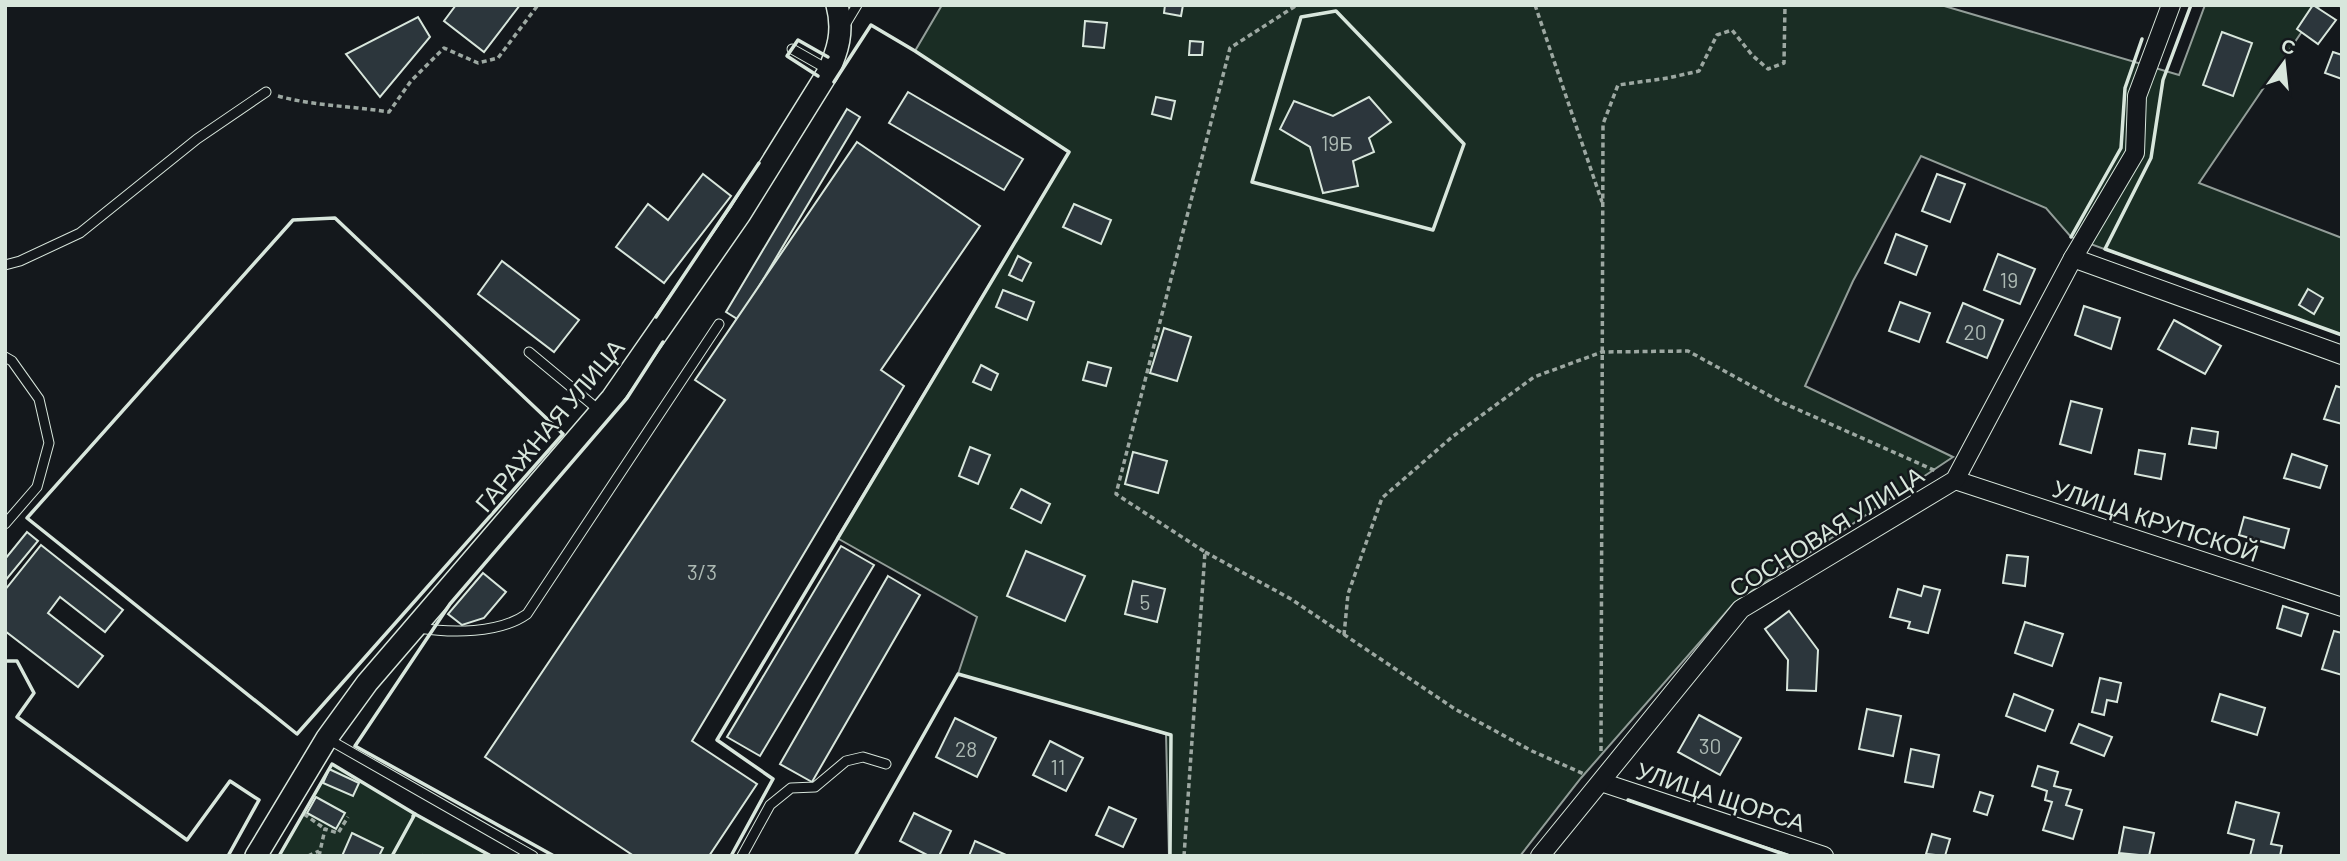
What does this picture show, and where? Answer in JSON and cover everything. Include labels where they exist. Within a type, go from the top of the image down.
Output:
[{"type":"street","name":"ГАРАЖНАЯ УЛИЦА","points":[[256,856],[327,738],[367,683],[601,411],[638,350],[740,214],[834,69],[841,33],[837,5]]},
{"type":"street","name":"СОСНОВАЯ УЛИЦА","points":[[1540,856],[1741,609],[1955,480],[2073,258],[2135,153],[2137,96],[2171,5]]},
{"type":"street","points":[[2073,258],[2342,355]]},
{"type":"street","name":"УЛИЦА КРУПСКОЙ","points":[[1955,480],[2342,607]]},
{"type":"street","name":"УЛИЦА ЩОРСА","points":[[1601,782],[1824,856]]},
{"type":"lane","points":[[841,33],[857,5]]},
{"type":"lane","points":[[792,49],[834,69]]},
{"type":"lane","points":[[5,265],[20,261],[80,233],[197,139],[266,92]]},
{"type":"lane","points":[[414,627],[464,632],[516,622],[527,614],[719,324]]},
{"type":"lane","points":[[528,352],[601,411]]},
{"type":"lane","points":[[5,357],[12,361],[39,399],[49,443],[37,487],[5,524]]},
{"type":"lane","points":[[327,738],[533,856]]},
{"type":"lane","points":[[742,856],[770,805],[791,788],[815,787],[846,761],[863,757],[886,764]]},
{"type":"path","points":[[266,92],[305,103],[389,112],[411,82],[444,48],[478,63],[498,58],[538,5]]},
{"type":"path","points":[[1297,5],[1230,48],[1116,494],[1205,552],[1291,599],[1455,709],[1532,751],[1601,782],[1603,124],[1618,85],[1699,71],[1717,35],[1732,30],[1752,55],[1768,69],[1784,63],[1785,5]]},
{"type":"path","points":[[1535,5],[1603,205]]},
{"type":"path","points":[[1344,635],[1348,594],[1382,498],[1452,437],[1534,377],[1602,352],[1688,351],[1781,402],[1955,480]]},
{"type":"path","points":[[1184,856],[1205,552]]},
{"type":"path","points":[[303,813],[325,829],[338,833],[348,817]]},
{"type":"path","points":[[309,856],[319,853],[325,829]]},
{"type":"green space","points":[[942,5],[1941,5],[2179,75],[2205,5],[2320,5],[2199,183],[2342,238],[2342,335],[2071,237],[2046,208],[1921,156],[1853,281],[1805,386],[1953,457],[1734,603],[1581,778],[1520,856],[1169,856],[1166,734],[958,674],[977,617],[837,538],[1069,152],[915,51]]},
{"type":"green space","points":[[332,764],[415,814],[491,856],[279,856]]},
{"type":"building","points":[[456,5],[520,5],[484,52],[444,21]]},
{"type":"building","points":[[1165,5],[1183,5],[1181,16],[1164,13]]},
{"type":"building","points":[[2313,5],[2336,20],[2318,44],[2297,29]]},
{"type":"building","points":[[418,17],[430,37],[380,97],[346,54]]},
{"type":"building","points":[[1085,21],[1107,23],[1104,48],[1083,46]]},
{"type":"building","points":[[2222,32],[2252,43],[2233,96],[2203,85]]},
{"type":"building","points":[[1190,41],[1203,42],[1202,55],[1189,55]]},
{"type":"building","points":[[2333,52],[2342,55],[2342,79],[2325,73]]},
{"type":"building","points":[[908,92],[1023,159],[1004,190],[889,123]]},
{"type":"building","points":[[1156,97],[1175,101],[1171,119],[1152,114]]},
{"type":"building","points":[[1369,97],[1391,122],[1369,138],[1374,152],[1353,161],[1358,186],[1323,193],[1310,147],[1280,129],[1294,101],[1333,116]]},
{"type":"building","points":[[847,109],[860,117],[739,320],[726,312]]},
{"type":"building","points":[[857,142],[980,226],[881,370],[904,386],[692,741],[757,784],[709,856],[634,856],[485,757],[725,400],[695,380]]},
{"type":"building","points":[[703,174],[731,196],[664,283],[616,247],[648,204],[668,220]]},
{"type":"building","points":[[1937,174],[1965,184],[1950,222],[1922,211]]},
{"type":"building","points":[[1074,204],[1111,220],[1101,244],[1063,227]]},
{"type":"building","points":[[1896,234],[1927,246],[1916,275],[1885,263]]},
{"type":"building","points":[[1998,254],[2035,269],[2020,304],[1984,290]]},
{"type":"building","points":[[1018,256],[1031,263],[1022,281],[1009,275]]},
{"type":"building","points":[[502,261],[579,320],[554,352],[478,294]]},
{"type":"building","points":[[2308,289],[2323,298],[2314,314],[2299,305]]},
{"type":"building","points":[[1003,290],[1034,302],[1027,320],[996,307]]},
{"type":"building","points":[[1900,302],[1930,313],[1919,342],[1889,331]]},
{"type":"building","points":[[1963,303],[2003,320],[1987,358],[1947,342]]},
{"type":"building","points":[[2084,306],[2120,318],[2111,349],[2075,335]]},
{"type":"building","points":[[2174,320],[2221,346],[2205,374],[2158,349]]},
{"type":"building","points":[[1164,328],[1191,337],[1177,381],[1150,373]]},
{"type":"building","points":[[1088,362],[1111,368],[1106,386],[1083,380]]},
{"type":"building","points":[[981,365],[998,374],[991,390],[973,382]]},
{"type":"building","points":[[2336,386],[2342,388],[2342,424],[2324,419]]},
{"type":"building","points":[[2071,401],[2102,409],[2091,453],[2060,444]]},
{"type":"building","points":[[2192,428],[2218,432],[2216,448],[2189,444]]},
{"type":"building","points":[[970,447],[990,455],[978,484],[959,476]]},
{"type":"building","points":[[2139,450],[2165,454],[2161,479],[2135,474]]},
{"type":"building","points":[[1133,452],[1167,461],[1158,493],[1125,484]]},
{"type":"building","points":[[2292,454],[2327,466],[2320,488],[2284,478]]},
{"type":"building","points":[[1021,489],[1050,504],[1041,523],[1011,508]]},
{"type":"building","points":[[2244,517],[2289,529],[2284,548],[2239,535]]},
{"type":"building","points":[[27,532],[38,541],[5,581],[5,559]]},
{"type":"building","points":[[41,545],[123,610],[105,632],[60,597],[48,613],[103,656],[78,687],[5,631],[5,590]]},
{"type":"building","points":[[841,546],[874,565],[760,756],[727,737]]},
{"type":"building","points":[[1026,551],[1085,576],[1065,621],[1007,596]]},
{"type":"building","points":[[2007,555],[2028,557],[2025,586],[2003,583]]},
{"type":"building","points":[[483,573],[506,592],[484,618],[462,625],[448,614]]},
{"type":"building","points":[[888,576],[920,595],[812,782],[780,764]]},
{"type":"building","points":[[1133,581],[1165,589],[1157,622],[1125,614]]},
{"type":"building","points":[[1924,586],[1940,590],[1928,633],[1908,628],[1910,622],[1890,617],[1898,589],[1921,596]]},
{"type":"building","points":[[2283,606],[2308,614],[2301,636],[2277,628]]},
{"type":"building","points":[[1789,611],[1818,650],[1816,691],[1787,690],[1788,660],[1765,629]]},
{"type":"building","points":[[2025,622],[2063,634],[2052,666],[2015,653]]},
{"type":"building","points":[[2334,631],[2342,633],[2342,675],[2322,669]]},
{"type":"building","points":[[2100,678],[2121,683],[2117,702],[2107,700],[2104,715],[2092,712]]},
{"type":"building","points":[[2014,694],[2053,710],[2045,731],[2006,716]]},
{"type":"building","points":[[2220,694],[2265,708],[2257,735],[2212,721]]},
{"type":"building","points":[[1867,709],[1901,716],[1893,756],[1859,749]]},
{"type":"building","points":[[1699,715],[1741,738],[1720,775],[1678,752]]},
{"type":"building","points":[[955,718],[996,738],[977,777],[936,757]]},
{"type":"building","points":[[2079,724],[2112,737],[2104,756],[2071,743]]},
{"type":"building","points":[[1050,741],[1083,758],[1066,791],[1033,775]]},
{"type":"building","points":[[1911,749],[1939,755],[1933,787],[1905,782]]},
{"type":"building","points":[[2038,766],[2058,772],[2054,786],[2071,790],[2066,805],[2082,810],[2073,839],[2043,830],[2052,802],[2045,800],[2047,791],[2032,786]]},
{"type":"building","points":[[329,769],[359,783],[353,796],[323,783]]},
{"type":"building","points":[[1980,792],[1993,796],[1987,815],[1974,811]]},
{"type":"building","points":[[316,797],[345,813],[336,829],[307,813]]},
{"type":"building","points":[[2236,802],[2279,813],[2271,844],[2282,846],[2280,856],[2250,856],[2254,840],[2228,833]]},
{"type":"building","points":[[1109,807],[1136,819],[1123,847],[1096,835]]},
{"type":"building","points":[[914,813],[951,831],[939,856],[929,856],[900,841]]},
{"type":"building","points":[[2124,827],[2154,833],[2149,856],[2119,853]]},
{"type":"building","points":[[352,833],[383,848],[379,856],[342,856]]},
{"type":"building","points":[[1932,834],[1950,839],[1945,856],[1926,854]]},
{"type":"building","points":[[975,841],[1006,855],[1006,856],[969,856]]},
{"type":"wall","points":[[2191,5],[2163,80],[2151,158],[2105,249],[2342,335]]},
{"type":"wall","points":[[1336,11],[1464,144],[1433,230],[1252,182],[1301,17],[1336,11]]},
{"type":"wall","points":[[731,856],[773,779],[717,740],[1069,152],[871,25],[834,82]]},
{"type":"wall","points":[[2071,237],[2121,148],[2125,88],[2142,39]]},
{"type":"wall","points":[[818,76],[787,56],[798,40],[828,57]]},
{"type":"wall","points":[[656,317],[759,163]]},
{"type":"wall","points":[[335,218],[563,434],[297,734],[27,518],[293,220],[335,218]]},
{"type":"wall","points":[[554,856],[355,746],[450,604],[627,398],[663,342]]},
{"type":"wall","points":[[5,661],[17,661],[34,693],[17,717],[187,840],[230,781],[259,800],[228,856]]},
{"type":"wall","points":[[855,856],[958,674],[1171,735],[1170,856]]},
{"type":"wall","points":[[279,856],[332,764],[415,814],[392,856]]},
{"type":"wall","points":[[1628,800],[1789,856]]},
{"type":"wall","points":[[413,816],[415,814],[491,856]]}]
